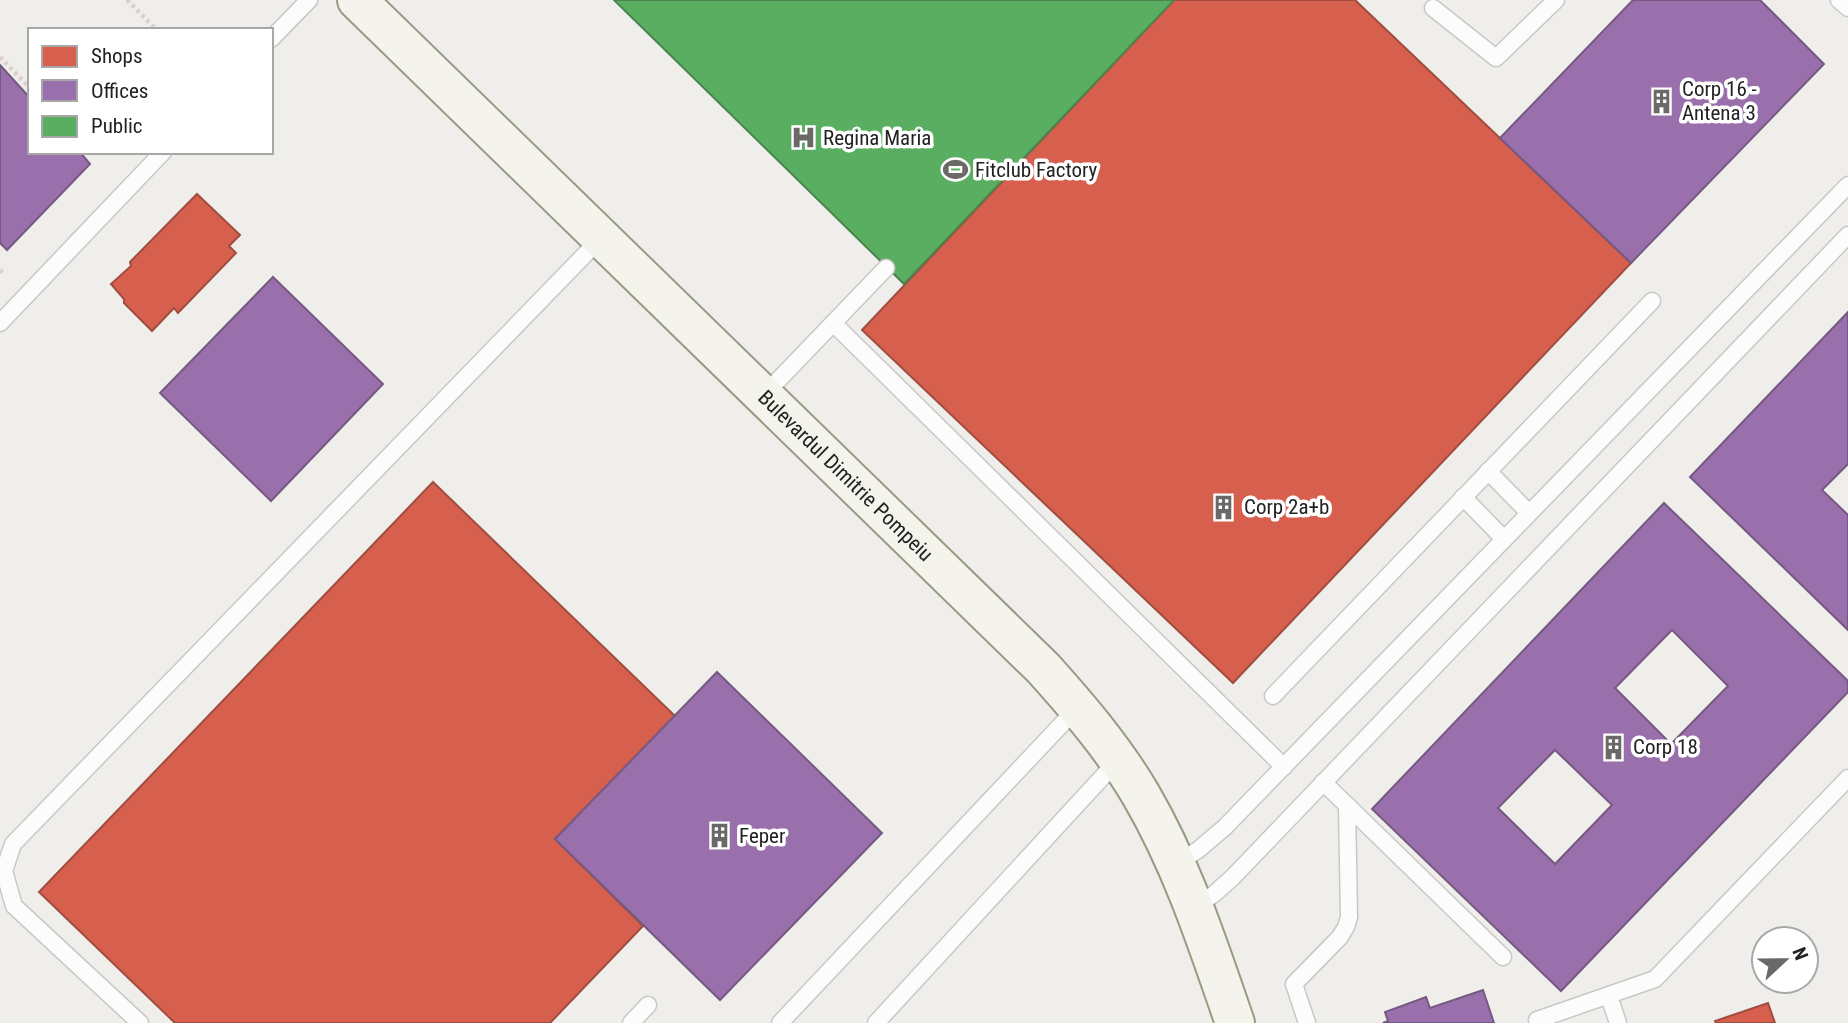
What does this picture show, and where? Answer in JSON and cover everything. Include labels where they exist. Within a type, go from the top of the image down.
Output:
[{"type":"street","name":"Bulevardul Dimitrie Pompeiu","points":[[357,0],[1043,668],[1078,707],[1140,794],[1177,863],[1195,906],[1235,1023]]},
{"type":"lane","points":[[273,37],[309,0]]},
{"type":"lane","points":[[1433,3],[1496,58],[1556,0]]},
{"type":"lane","points":[[1839,0],[1848,9]]},
{"type":"lane","points":[[0,323],[161,154]]},
{"type":"lane","points":[[1177,863],[1213,838],[1284,767],[1848,185]]},
{"type":"lane","points":[[1195,906],[1225,885],[1848,235]]},
{"type":"lane","points":[[140,1023],[14,906],[4,871],[13,844],[601,238]]},
{"type":"lane","points":[[764,395],[886,268]]},
{"type":"lane","points":[[1273,696],[1652,301]]},
{"type":"lane","points":[[833,323],[1284,767]]},
{"type":"lane","points":[[1488,471],[1529,513]]},
{"type":"lane","points":[[1463,497],[1504,539]]},
{"type":"lane","points":[[780,1023],[1078,707]]},
{"type":"lane","points":[[876,1023],[1118,760]]},
{"type":"lane","points":[[1538,1023],[1537,1020],[1655,979],[1848,778]]},
{"type":"lane","points":[[1323,782],[1503,957]]},
{"type":"lane","points":[[1307,1023],[1294,984],[1340,937],[1349,917],[1347,805]]},
{"type":"lane","points":[[1609,996],[1618,1023]]},
{"type":"lane","points":[[631,1023],[648,1005]]},
{"type":"path","points":[[127,0],[155,28]]},
{"type":"path","points":[[0,57],[28,86]]},
{"type":"path","points":[[0,270],[5,275]]},
{"type":"building: Shops","name":"Corp 2a+b","points":[[1174,0],[1355,0],[1631,263],[1233,683],[862,330]]},
{"type":"building: Shops","points":[[197,194],[240,235],[229,246],[236,253],[178,313],[174,308],[152,331],[124,303],[124,299],[111,284]]},
{"type":"building: Shops","points":[[433,482],[675,716],[555,839],[643,926],[550,1023],[175,1023],[39,892]]},
{"type":"building: Shops","points":[[1768,1003],[1775,1023],[1715,1021]]},
{"type":"building: Offices","name":"Corp 16 - Antena 3","points":[[1633,0],[1760,0],[1824,64],[1631,263],[1500,138]]},
{"type":"building: Offices","points":[[0,65],[28,96],[28,154],[82,154],[90,164],[7,250],[0,243]]},
{"type":"building: Offices","points":[[273,277],[383,384],[271,501],[160,393]]},
{"type":"building: Offices","points":[[1848,312],[1848,464],[1822,490],[1848,515],[1848,630],[1690,477]]},
{"type":"building: Offices","name":"Corp 18","points":[[1664,503],[1848,681],[1848,692],[1561,991],[1372,809]],"holes":[[[1672,630],[1728,686],[1671,744],[1615,688]],[[1555,750],[1612,805],[1555,864],[1498,808]]]},
{"type":"building: Offices","name":"Feper","points":[[717,672],[882,833],[720,1000],[555,839]]},
{"type":"building: Offices","points":[[1483,990],[1494,1023],[1383,1023],[1388,1021],[1385,1012],[1426,997],[1430,1008]]},
{"type":"building: Public","points":[[614,0],[1174,0],[904,284]]},
{"type":"place","name":"Corp 16 - Antena 3","points":[[1662,101]]},
{"type":"place","name":"Regina Maria","points":[[803,138]]},
{"type":"place","name":"Fitclub Factory","points":[[955,170]]},
{"type":"place","name":"Corp 2a+b","points":[[1224,507]]},
{"type":"place","name":"Corp 18","points":[[1613,747]]},
{"type":"place","name":"Feper","points":[[719,836]]}]
